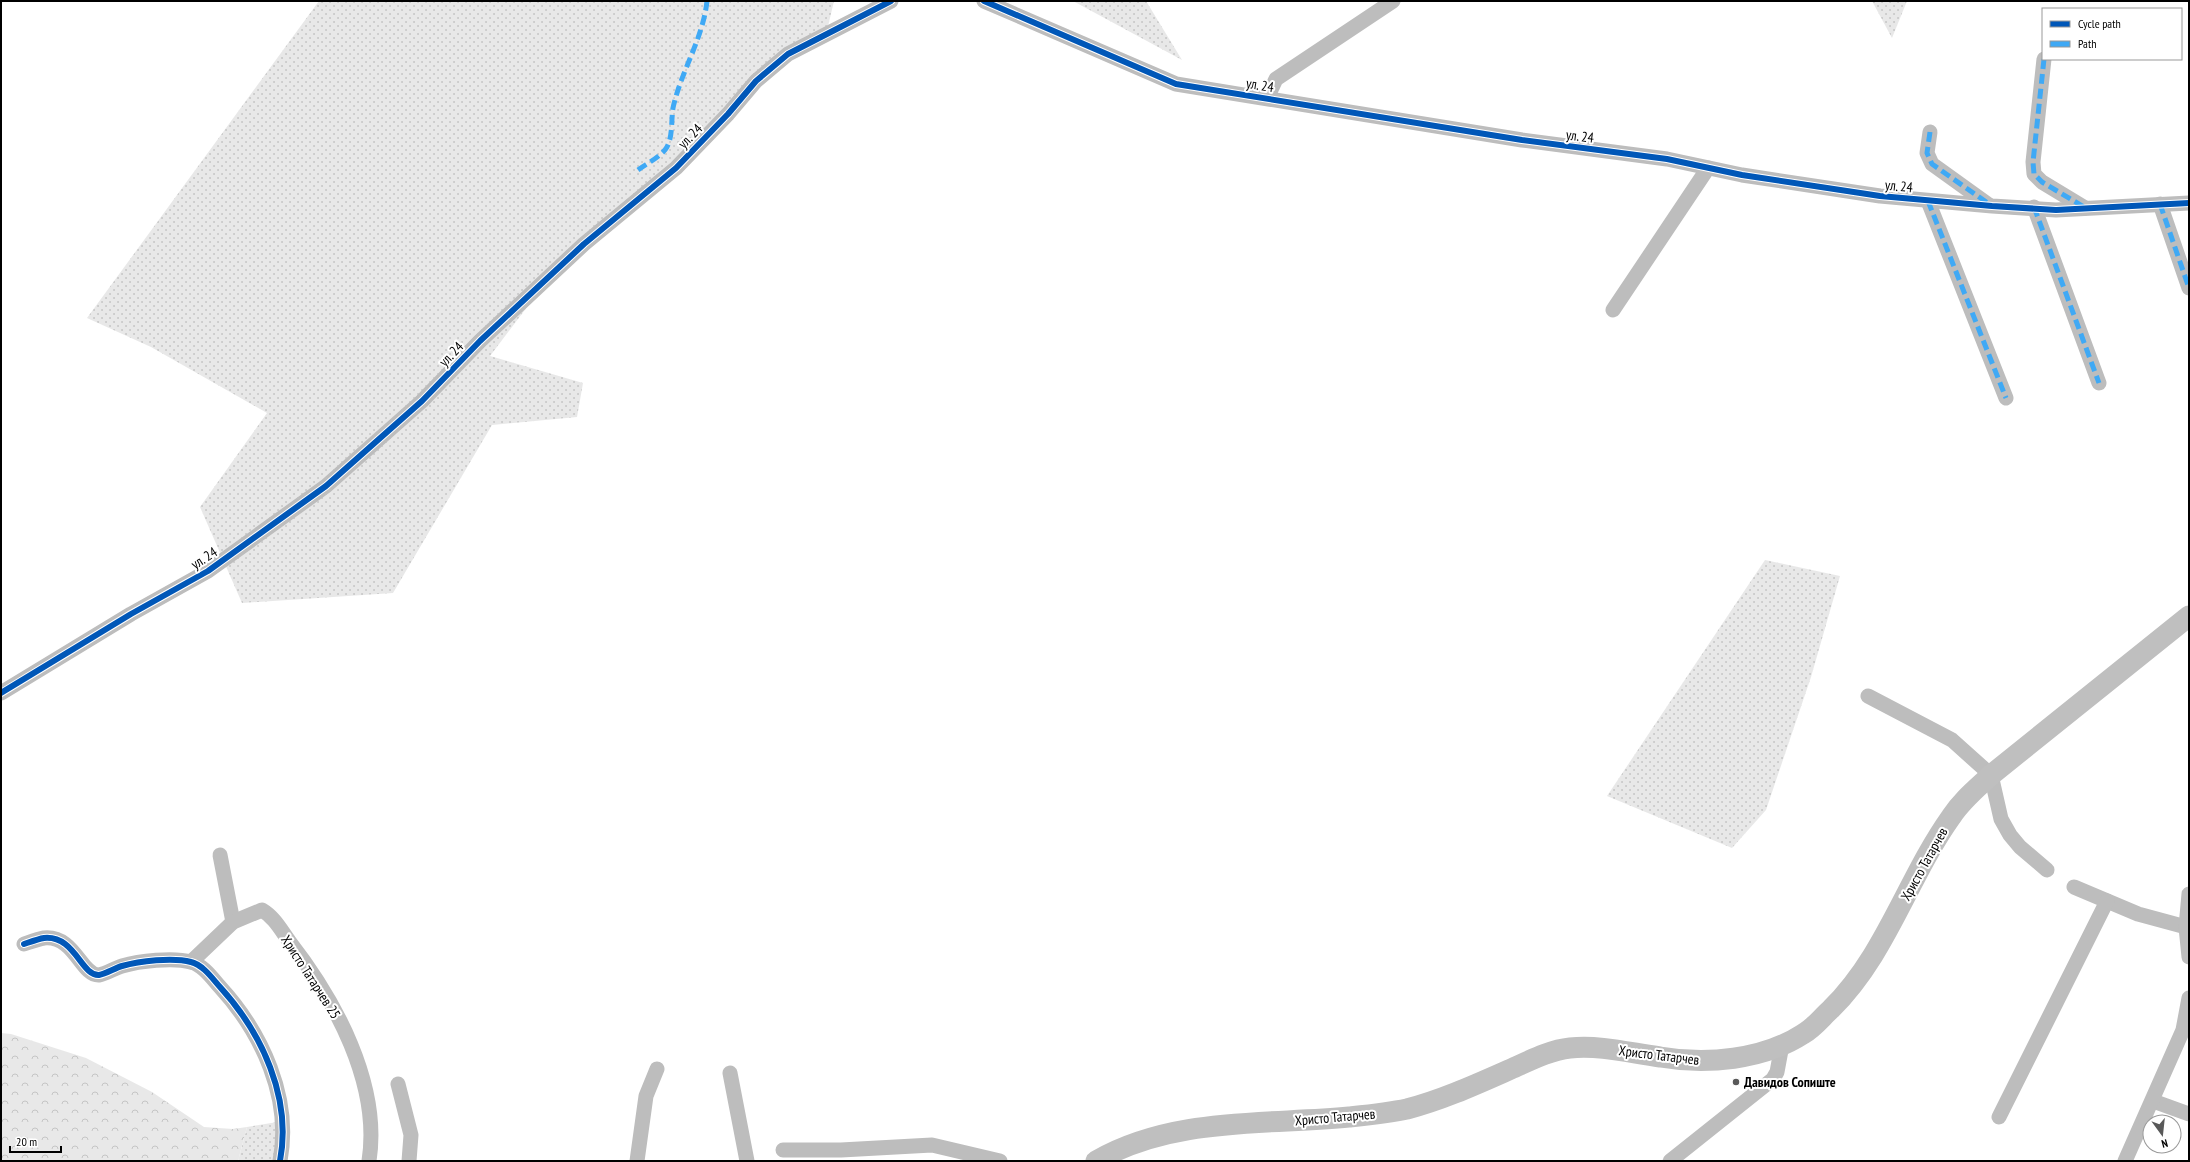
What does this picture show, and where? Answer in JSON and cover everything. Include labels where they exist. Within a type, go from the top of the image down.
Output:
[{"type":"main road","name":"Христо Татарчев","points":[[1096,1161],[1134,1143],[1170,1132],[1202,1127],[1316,1120],[1407,1109],[1444,1097],[1536,1058],[1568,1048],[1622,1050],[1661,1058],[1701,1061],[1746,1055],[1782,1045],[1805,1033],[1844,996],[1875,954],[1932,846],[1952,815],[1968,796],[1991,774],[2189,616]]},
{"type":"street","name":"ул. 24","points":[[1,693],[131,614],[208,571],[326,486],[422,401],[480,341],[584,244],[676,168],[728,114],[756,81],[788,54],[891,1]]},
{"type":"street","name":"ул. 24","points":[[984,1],[1176,84],[1522,140],[1667,159],[1708,168],[1880,196],[1992,206],[2034,207],[2056,210],[2189,203]]},
{"type":"street","points":[[1267,98],[1276,79],[1393,1]]},
{"type":"street","points":[[2044,60],[2033,162],[2034,174],[2042,182],[2085,208]]},
{"type":"street","points":[[1930,132],[1927,153],[1932,164],[1992,206]]},
{"type":"street","points":[[1613,310],[1708,168]]},
{"type":"street","points":[[1928,201],[2006,398]]},
{"type":"street","points":[[2160,204],[2189,288]]},
{"type":"street","points":[[2034,207],[2099,383]]},
{"type":"street","points":[[1868,696],[1952,740],[1991,774],[2001,820],[2010,835],[2020,847],[2047,870]]},
{"type":"street","points":[[220,855],[233,922]]},
{"type":"street","points":[[2074,887],[2138,914],[2186,927]]},
{"type":"street","points":[[1999,1117],[2107,901]]},
{"type":"street","points":[[2189,904],[2186,927],[2189,957]]},
{"type":"street","name":"Христо Татарчев 25","points":[[191,962],[233,922],[256,911],[262,910],[267,913],[305,961],[348,1036],[368,1107],[371,1134],[369,1161]]},
{"type":"street","points":[[24,944],[45,938],[61,941],[74,951],[89,972],[99,975],[122,966],[143,962],[191,962],[207,973],[245,1017],[265,1056],[278,1090],[284,1121],[280,1161]]},
{"type":"street","points":[[2129,1160],[2153,1101],[2186,1031],[2189,998]]},
{"type":"street","points":[[1670,1161],[1773,1079],[1777,1072],[1782,1045]]},
{"type":"street","points":[[636,1161],[646,1096],[657,1069]]},
{"type":"street","points":[[730,1073],[747,1161]]},
{"type":"street","points":[[398,1084],[411,1134],[409,1161]]},
{"type":"street","points":[[2153,1101],[2189,1114]]},
{"type":"street","points":[[783,1150],[841,1150],[932,1145],[1000,1161]]},
{"type":"green space","points":[[319,1],[834,1],[825,39],[775,64],[677,169],[552,274],[490,356],[583,383],[577,417],[492,425],[393,593],[242,603],[200,507],[267,413],[151,347],[87,318]]},
{"type":"green space","points":[[1073,1],[1146,1],[1182,60]]},
{"type":"green space","points":[[1872,1],[1907,1],[1892,38]]},
{"type":"green space","points":[[1765,560],[1840,576],[1811,677],[1766,810],[1732,848],[1607,796]]},
{"type":"green space","points":[[1,1033],[11,1034],[86,1058],[152,1092],[204,1127],[233,1129],[247,1127],[238,1161],[1,1161]]},
{"type":"green space","points":[[284,1121],[280,1161],[238,1161],[247,1127]]},
{"type":"marked path","points":[[638,170],[654,160],[667,147],[671,133],[673,108],[681,81],[697,42],[705,15],[707,1]]},
{"type":"marked path","points":[[2044,60],[2033,162],[2034,174],[2042,182],[2084,207]]},
{"type":"marked path","points":[[1930,132],[1927,153],[1932,164],[1989,204]]},
{"type":"marked path","points":[[1928,201],[2006,398]]},
{"type":"marked path","points":[[2160,204],[2189,288]]},
{"type":"marked path","points":[[2034,207],[2099,383]]},
{"type":"cycle path","points":[[1,693],[131,614],[208,571],[326,486],[422,401],[480,341],[584,244],[676,168],[728,114],[756,81],[788,54],[891,1]]},
{"type":"cycle path","points":[[984,1],[1176,84],[1522,140],[1667,159],[1742,175],[1880,196],[2056,210],[2189,203]]},
{"type":"cycle path","points":[[24,944],[44,938],[55,939],[70,949],[93,974],[99,975],[122,966],[156,960],[191,962],[203,969],[235,1005],[249,1025],[261,1046],[270,1068],[277,1090],[282,1114],[283,1137],[280,1161]]},
{"type":"place","name":"Давидов Сопиште","points":[[1736,1082]]}]
